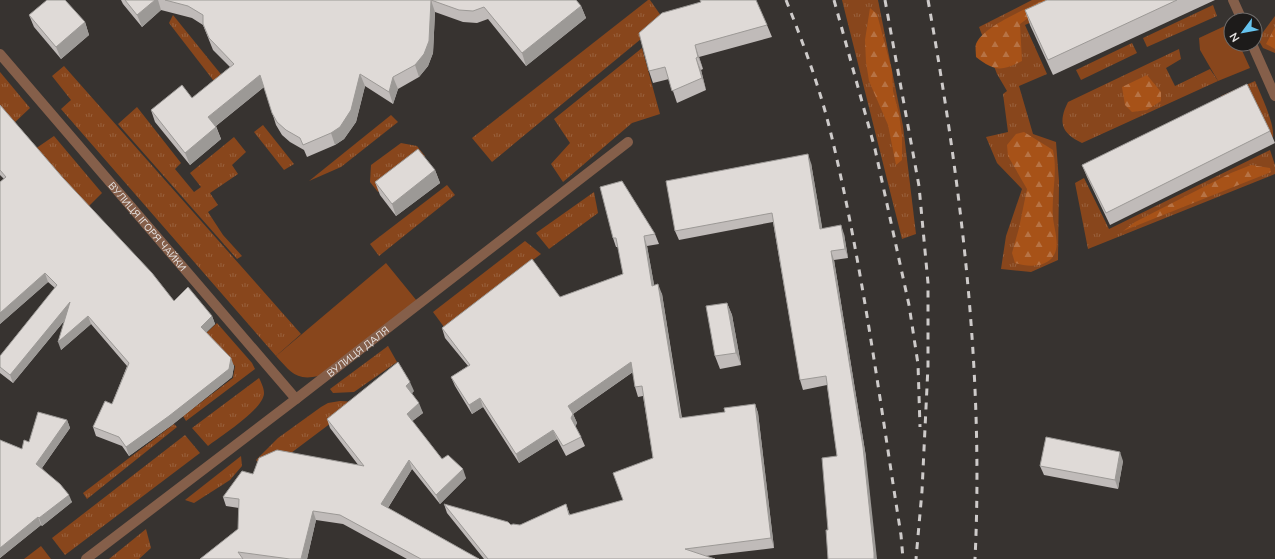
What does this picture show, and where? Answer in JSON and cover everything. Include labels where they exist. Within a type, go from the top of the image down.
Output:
[{"type":"street","points":[[1233,0],[1238,12]]},
{"type":"street","points":[[1256,52],[1275,96]]},
{"type":"street","name":"ВУЛИЦЯ ІГОРЯ ЧАЙКИ","points":[[0,54],[296,399]]},
{"type":"street","name":"ВУЛИЦЯ ДАЛЯ","points":[[86,559],[296,399],[628,142]]},
{"type":"green space","points":[[648,0],[650,0],[664,20],[492,162],[472,138]]},
{"type":"green space","points":[[842,0],[878,0],[903,126],[916,234],[902,239]]},
{"type":"green space","points":[[1032,0],[1079,0],[1025,25],[1047,74],[1019,86],[1033,134],[1056,142],[1059,181],[1058,260],[1031,272],[1001,269],[1006,236],[1022,189],[997,163],[986,137],[1008,132],[1003,94],[1007,91],[997,74],[979,27]]},
{"type":"green space","points":[[1043,0],[1062,0],[1032,15],[1020,24],[1022,61],[1015,65],[998,68],[988,65],[976,57],[976,44],[980,37],[987,31],[1006,19]]},
{"type":"green space","points":[[1213,5],[1217,16],[1147,47],[1143,38]]},
{"type":"green space","points":[[870,8],[877,14],[892,71],[893,91],[899,114],[902,136],[902,160],[896,165],[888,125],[869,81],[865,40]]},
{"type":"green space","points":[[173,15],[228,83],[220,89],[169,23]]},
{"type":"green space","points":[[1275,16],[1275,53],[1263,48],[1263,32]]},
{"type":"green space","points":[[1223,27],[1223,52],[1243,52],[1250,68],[1218,81],[1200,50],[1199,38]]},
{"type":"green space","points":[[1275,27],[1275,49],[1266,44]]},
{"type":"green space","points":[[1132,43],[1137,53],[1081,80],[1076,70]]},
{"type":"green space","points":[[642,48],[660,114],[632,123],[563,182],[551,164],[570,143],[554,119]]},
{"type":"green space","points":[[1179,49],[1181,59],[1166,68],[1175,86],[1210,69],[1218,81],[1082,143],[1066,131],[1062,121],[1068,102]]},
{"type":"green space","points":[[64,66],[301,334],[276,356],[61,109],[71,100],[52,76]]},
{"type":"green space","points":[[0,72],[30,108],[12,125],[0,108]]},
{"type":"green space","points":[[1147,75],[1161,92],[1161,101],[1147,110],[1132,112],[1125,105],[1122,87]]},
{"type":"green space","points":[[1255,81],[1270,118],[1273,138],[1251,94],[1225,106],[1221,96]]},
{"type":"green space","points":[[137,107],[181,163],[175,169],[194,192],[201,187],[190,173],[234,137],[246,152],[232,165],[238,174],[210,193],[218,205],[208,212],[223,235],[242,256],[237,259],[118,124]]},
{"type":"green space","points":[[391,115],[398,122],[341,167],[309,181]]},
{"type":"green space","points":[[263,125],[294,164],[284,170],[254,132]]},
{"type":"green space","points":[[1024,132],[1053,150],[1055,167],[1053,218],[1057,246],[1056,251],[1047,262],[1031,266],[1015,263],[1012,253],[1027,189],[1008,156],[1007,145],[1016,134]]},
{"type":"green space","points":[[54,136],[102,193],[87,208],[35,149]]},
{"type":"green space","points":[[401,143],[417,146],[425,156],[378,192],[370,182],[371,165]]},
{"type":"green space","points":[[1270,150],[1275,165],[1275,174],[1088,249],[1075,183],[1084,178],[1109,229]]},
{"type":"green space","points":[[1251,165],[1270,168],[1271,172],[1123,231],[1135,222],[1231,173]]},
{"type":"green space","points":[[447,185],[455,195],[379,256],[370,244]]},
{"type":"green space","points":[[594,192],[598,213],[549,249],[536,233]]},
{"type":"green space","points":[[525,241],[541,254],[444,327],[433,312]]},
{"type":"green space","points":[[386,263],[417,301],[319,376],[304,377],[290,371],[276,356]]},
{"type":"green space","points":[[217,323],[252,363],[255,369],[186,421],[183,416],[233,378],[235,366],[204,335]]},
{"type":"green space","points":[[388,346],[397,362],[354,392],[333,393],[330,389]]},
{"type":"green space","points":[[259,378],[264,393],[257,407],[241,422],[208,446],[192,428]]},
{"type":"green space","points":[[340,401],[359,402],[291,453],[261,467],[256,460],[278,438],[321,407],[328,403]]},
{"type":"green space","points":[[174,424],[177,427],[87,499],[83,493]]},
{"type":"green space","points":[[185,435],[200,453],[65,555],[52,538]]},
{"type":"green space","points":[[241,456],[242,466],[230,480],[194,503],[185,500]]},
{"type":"green space","points":[[146,529],[151,548],[139,559],[109,559]]},
{"type":"green space","points":[[41,546],[51,559],[24,559]]},
{"type":"building","points":[[47,0],[65,0],[85,22],[56,47],[29,15]]},
{"type":"building","points":[[125,0],[155,0],[137,15]]},
{"type":"building","points":[[165,0],[431,0],[429,41],[424,54],[415,65],[393,77],[389,92],[360,74],[351,110],[340,127],[331,133],[303,145],[300,138],[286,130],[277,122],[272,113],[260,75],[208,117],[216,127],[185,153],[151,110],[182,85],[192,98],[234,64],[209,38],[203,24],[203,15],[188,6]]},
{"type":"building","points":[[431,0],[576,0],[581,6],[522,53],[484,7],[473,11],[459,10]]},
{"type":"building","points":[[700,0],[756,0],[767,25],[695,45],[698,57],[696,58],[702,78],[672,91],[665,67],[649,71],[639,33],[662,13],[701,2]]},
{"type":"building","points":[[1047,0],[1177,0],[1048,60],[1025,10]]},
{"type":"building","points":[[1247,84],[1270,131],[1106,213],[1082,165]]},
{"type":"building","points":[[0,105],[63,178],[152,273],[174,301],[188,287],[212,316],[201,327],[231,358],[229,369],[169,416],[126,447],[119,437],[93,427],[105,401],[112,404],[129,363],[88,316],[58,342],[70,302],[10,375],[0,367],[0,356],[57,285],[45,273],[0,313],[0,182],[6,177],[0,170]]},
{"type":"building","points":[[418,149],[435,170],[392,204],[375,182]]},
{"type":"building","points":[[808,154],[820,229],[841,225],[845,249],[831,251],[863,447],[874,559],[828,559],[826,530],[828,530],[822,458],[837,456],[826,376],[800,380],[772,213],[675,231],[666,181]]},
{"type":"building","points":[[622,181],[655,234],[644,236],[652,286],[658,284],[680,418],[725,412],[724,408],[755,404],[771,538],[685,549],[715,559],[488,559],[444,504],[508,522],[511,525],[520,525],[566,504],[569,515],[623,500],[613,473],[653,458],[642,386],[635,387],[631,362],[568,406],[573,414],[571,418],[581,437],[563,446],[553,430],[516,454],[480,398],[469,405],[451,377],[470,365],[442,328],[532,259],[560,297],[623,274],[616,238],[613,238],[600,187]]},
{"type":"building","points":[[727,303],[736,353],[715,356],[706,306]]},
{"type":"building","points":[[398,362],[410,382],[406,386],[419,403],[407,414],[442,459],[448,455],[463,469],[436,495],[409,460],[381,504],[479,559],[421,559],[340,515],[313,511],[301,559],[290,559],[238,552],[243,559],[200,559],[238,529],[239,499],[223,497],[242,471],[253,474],[259,458],[277,450],[364,466],[327,419]]},
{"type":"building","points":[[38,412],[67,420],[36,464],[60,484],[69,495],[39,518],[38,517],[0,548],[0,440],[22,449],[24,440],[29,442]]},
{"type":"building","points":[[1046,437],[1120,452],[1115,480],[1040,466]]},
{"type":"railway","points":[[786,0],[806,51],[823,103],[843,187],[862,286],[901,535],[903,559]]},
{"type":"railway","points":[[834,0],[875,149],[909,305],[918,364],[920,427]]},
{"type":"railway","points":[[885,0],[919,186],[928,283],[928,366],[922,491],[916,559]]},
{"type":"railway","points":[[928,0],[951,139],[960,208],[973,348],[977,489],[975,559]]}]
